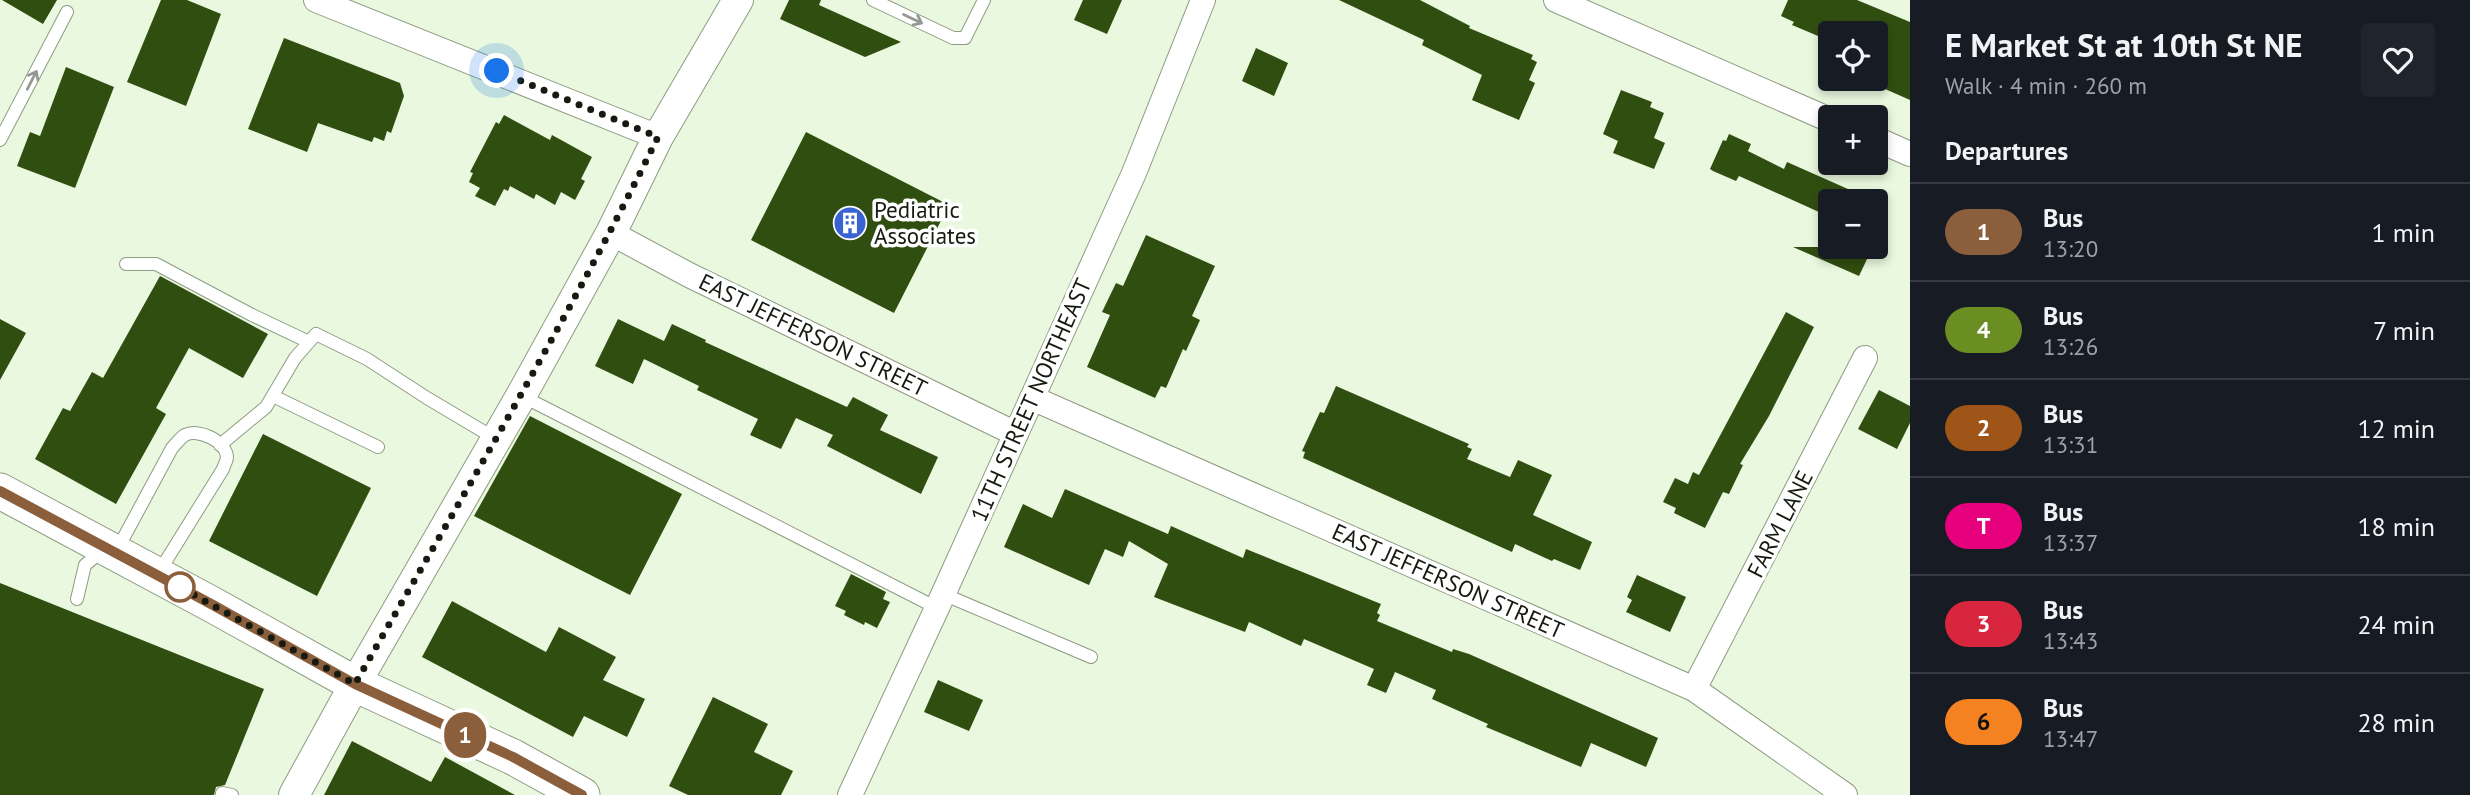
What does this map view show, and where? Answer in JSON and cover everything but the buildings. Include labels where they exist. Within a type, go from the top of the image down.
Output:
[{"type":"main road","points":[[0,491],[355,684],[513,757],[582,795]]},
{"type":"street","points":[[316,0],[658,137]]},
{"type":"street","points":[[294,795],[521,396],[611,233],[658,137],[738,0]]},
{"type":"street","name":"11TH STREET NORTHEAST","points":[[850,795],[1134,173],[1203,0]]},
{"type":"street","points":[[1556,0],[1818,115]]},
{"type":"street","points":[[1888,144],[1910,154]]},
{"type":"street","name":"EAST JEFFERSON STREET","points":[[611,233],[689,275],[1016,434]]},
{"type":"street","name":"FARM LANE","points":[[1694,689],[1865,358]]},
{"type":"street","name":"EAST JEFFERSON STREET","points":[[1032,398],[1694,689],[1845,795]]},
{"type":"lane","points":[[873,0],[953,38],[965,38],[984,0]]},
{"type":"lane","points":[[0,140],[67,12]]},
{"type":"lane","points":[[126,264],[156,264],[309,342]]},
{"type":"lane","points":[[220,445],[266,407],[295,358],[316,334],[367,359],[496,440]]},
{"type":"lane","points":[[272,396],[378,447]]},
{"type":"lane","points":[[521,396],[940,601],[1091,657]]},
{"type":"lane","points":[[77,599],[85,565],[111,551],[172,448],[183,436],[195,432],[208,436],[220,445],[227,457],[223,469],[157,575]]},
{"type":"bus line","name":"1","points":[[0,491],[355,684],[513,757],[582,795]]},
{"type":"place","name":"Pediatric Associates","points":[[850,223]]},
{"type":"route","points":[[180,587],[176,585],[355,684],[521,396],[611,233],[658,137],[497,71]]}]
